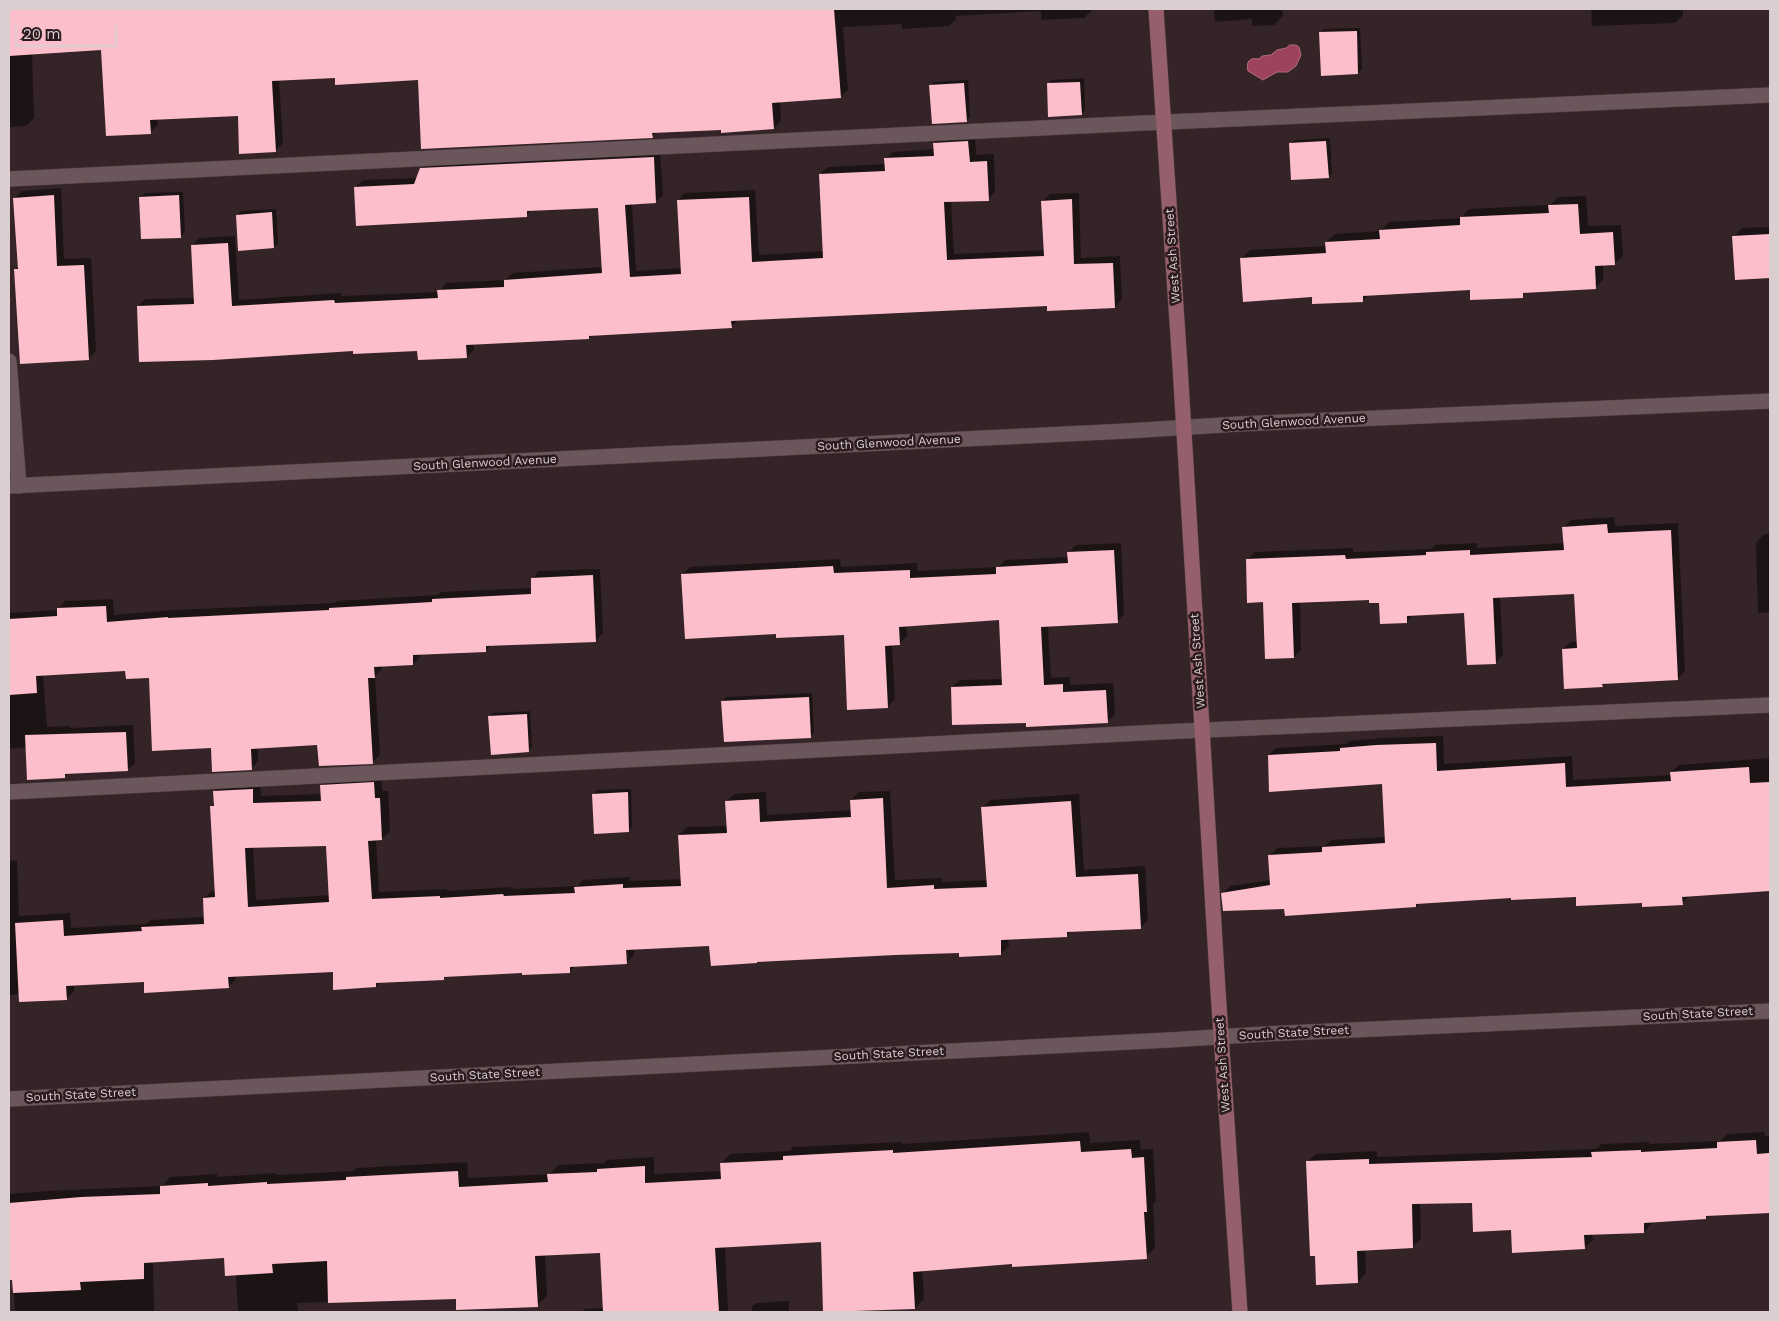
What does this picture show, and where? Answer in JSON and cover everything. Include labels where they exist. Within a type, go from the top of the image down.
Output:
[{"type":"street","name":"West Ash Street","points":[[1156,9],[1240,1312]]},
{"type":"street","points":[[9,179],[1770,94]]},
{"type":"street","points":[[9,360],[14,486]]},
{"type":"street","name":"South Glenwood Avenue","points":[[14,486],[1770,401]]},
{"type":"street","points":[[9,792],[1202,730],[1770,705]]},
{"type":"street","name":"South State Street","points":[[9,1099],[1222,1036],[1770,1011]]},
{"type":"shaded area","points":[[1290,45],[1299,47],[1301,55],[1296,66],[1288,72],[1277,72],[1263,80],[1248,71],[1247,65],[1249,61],[1271,55],[1277,50]]},
{"type":"building","points":[[9,9],[834,9],[841,98],[772,103],[774,129],[721,133],[721,130],[652,133],[653,138],[421,149],[418,80],[335,85],[335,78],[272,81],[276,152],[239,154],[238,116],[150,120],[151,134],[106,136],[101,50],[9,56]]},
{"type":"building","points":[[1357,31],[1358,74],[1321,76],[1319,32]]},
{"type":"building","points":[[1080,82],[1082,115],[1048,117],[1047,83]]},
{"type":"building","points":[[964,83],[967,122],[932,124],[929,85]]},
{"type":"building","points":[[968,141],[970,162],[987,161],[989,201],[944,202],[947,260],[1044,256],[1041,201],[1072,199],[1074,264],[1113,263],[1115,308],[1047,311],[1047,306],[731,321],[732,328],[589,336],[589,339],[466,345],[467,358],[418,360],[417,351],[353,354],[353,351],[213,360],[139,362],[137,306],[194,304],[191,245],[228,243],[232,306],[334,300],[335,303],[438,298],[437,290],[504,287],[504,280],[602,273],[598,208],[527,211],[527,217],[356,226],[354,187],[414,184],[420,168],[654,157],[656,203],[625,205],[630,277],[681,274],[677,200],[749,197],[752,262],[823,258],[819,174],[885,171],[884,158],[934,156],[933,143]]},
{"type":"building","points":[[1326,141],[1329,178],[1291,180],[1289,143]]},
{"type":"building","points":[[54,195],[57,266],[84,265],[89,360],[20,364],[14,269],[18,269],[13,198]]},
{"type":"building","points":[[179,195],[181,238],[141,239],[139,197]]},
{"type":"building","points":[[1578,204],[1580,234],[1613,232],[1615,265],[1595,266],[1596,289],[1523,293],[1523,298],[1470,300],[1470,290],[1363,296],[1363,302],[1312,304],[1312,297],[1243,302],[1240,258],[1326,253],[1325,242],[1380,239],[1379,230],[1460,225],[1460,217],[1549,213],[1548,205]]},
{"type":"building","points":[[272,212],[274,248],[238,251],[236,215]]},
{"type":"building","points":[[1770,234],[1770,278],[1735,280],[1732,236]]},
{"type":"building","points":[[1607,524],[1608,533],[1671,530],[1678,680],[1602,684],[1603,687],[1564,689],[1562,649],[1577,648],[1574,594],[1493,598],[1496,664],[1467,665],[1464,613],[1407,616],[1407,623],[1380,624],[1379,603],[1369,603],[1369,600],[1292,603],[1294,658],[1265,659],[1263,602],[1247,603],[1246,559],[1345,555],[1346,559],[1426,555],[1426,552],[1470,550],[1470,555],[1564,550],[1562,527]]},
{"type":"building","points":[[1114,550],[1118,623],[1041,627],[1044,685],[1063,684],[1063,692],[1106,690],[1108,723],[1026,727],[1026,723],[952,725],[951,687],[1002,685],[999,620],[899,627],[900,645],[885,646],[888,708],[847,710],[844,635],[776,638],[776,634],[685,639],[681,574],[833,566],[834,573],[910,570],[910,578],[996,574],[996,567],[1068,563],[1067,552]]},
{"type":"building","points":[[593,575],[596,642],[486,646],[486,652],[413,655],[413,665],[374,667],[375,678],[368,678],[373,764],[319,766],[317,745],[251,749],[252,770],[212,772],[211,748],[152,751],[149,678],[126,679],[125,671],[36,676],[37,693],[9,695],[9,619],[57,616],[57,608],[106,606],[107,622],[168,617],[329,610],[329,608],[432,602],[432,599],[531,594],[531,578]]},
{"type":"building","points":[[809,697],[811,738],[724,742],[721,701]]},
{"type":"building","points":[[527,714],[529,752],[491,755],[488,716]]},
{"type":"building","points":[[126,732],[128,771],[65,774],[65,778],[27,780],[25,735]]},
{"type":"building","points":[[1436,743],[1437,771],[1565,763],[1566,787],[1671,781],[1670,772],[1749,767],[1750,783],[1770,782],[1770,891],[1682,897],[1683,905],[1642,907],[1642,903],[1576,906],[1576,897],[1511,900],[1511,898],[1416,904],[1416,907],[1285,916],[1284,909],[1223,911],[1221,893],[1270,885],[1268,855],[1322,852],[1322,847],[1385,843],[1382,784],[1269,792],[1268,755],[1340,751],[1340,748],[1376,745]]},
{"type":"building","points":[[374,782],[375,798],[380,798],[382,840],[368,841],[372,899],[575,893],[574,887],[623,884],[623,888],[681,886],[678,835],[727,833],[725,801],[759,799],[760,822],[851,817],[850,800],[883,798],[887,888],[934,885],[934,889],[987,887],[981,807],[1071,801],[1076,877],[1138,874],[1141,929],[1067,932],[1067,937],[1001,940],[1001,955],[959,957],[959,953],[895,955],[711,966],[709,946],[626,950],[627,964],[570,967],[570,973],[522,975],[522,973],[444,977],[444,980],[376,983],[376,987],[333,990],[333,972],[228,977],[229,988],[144,993],[144,982],[66,986],[67,1000],[19,1002],[15,923],[63,920],[64,936],[142,931],[141,927],[204,924],[203,898],[215,897],[210,806],[214,806],[213,791],[253,789],[253,803],[321,801],[320,785]],"holes":[[[326,846],[329,902],[248,907],[245,848]]]},
{"type":"building","points":[[628,792],[629,832],[594,834],[592,794]]},
{"type":"building","points":[[1756,1140],[1757,1154],[1769,1153],[1770,1213],[1706,1216],[1706,1219],[1644,1223],[1644,1233],[1584,1235],[1585,1249],[1512,1253],[1511,1230],[1473,1232],[1472,1203],[1412,1204],[1413,1248],[1357,1251],[1358,1283],[1316,1285],[1315,1256],[1310,1256],[1306,1161],[1369,1159],[1369,1164],[1592,1157],[1591,1152],[1641,1150],[1641,1152],[1717,1148],[1717,1142]]},
{"type":"building","points":[[1080,1141],[1081,1152],[1131,1149],[1132,1158],[1144,1157],[1147,1212],[1144,1212],[1147,1259],[1012,1267],[1012,1264],[913,1272],[915,1309],[823,1312],[821,1242],[715,1248],[719,1312],[603,1312],[600,1253],[535,1256],[538,1307],[456,1310],[456,1299],[328,1303],[327,1261],[272,1264],[273,1273],[225,1276],[224,1258],[144,1263],[144,1279],[80,1282],[81,1290],[13,1293],[12,1280],[9,1280],[9,1203],[81,1197],[160,1194],[160,1186],[208,1183],[208,1186],[267,1182],[267,1184],[346,1180],[346,1177],[458,1171],[459,1187],[548,1182],[547,1174],[597,1172],[597,1169],[645,1166],[645,1183],[721,1179],[720,1163],[783,1160],[783,1156],[893,1150],[893,1153]]}]
